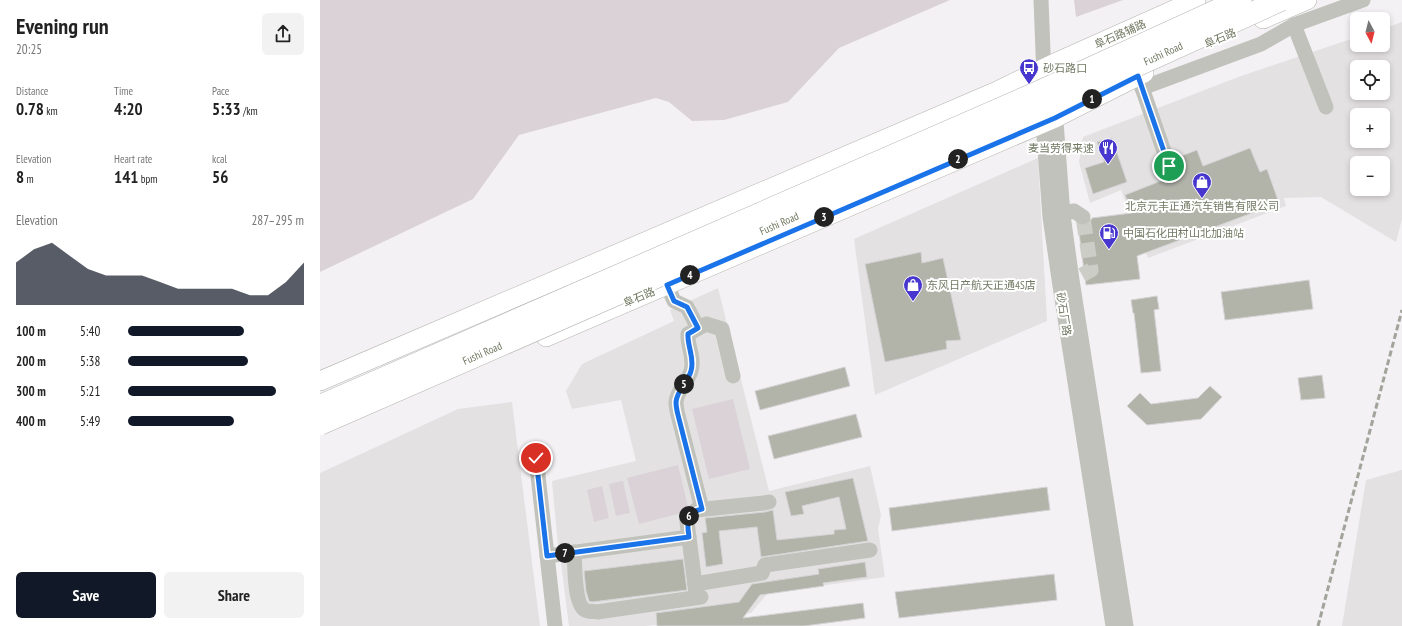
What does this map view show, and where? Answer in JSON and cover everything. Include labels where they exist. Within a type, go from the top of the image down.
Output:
[{"type":"highway","name":"Fushi Road","points":[[320,406],[1034,94],[1240,0]]},
{"type":"highway","name":"Fushi Road","points":[[320,424],[1043,108],[1281,0]]},
{"type":"main road","name":"阜石路辅路","points":[[1050,66],[1196,0]]},
{"type":"main road","name":"阜石路","points":[[320,434],[1140,82],[1185,53],[1307,0]]},
{"type":"main road","points":[[320,381],[988,95],[1050,66]]},
{"type":"street","name":"砂石厂路","points":[[1040,0],[1050,66]]},
{"type":"street","name":"砂石厂路","points":[[1051,0],[1049,120],[1050,217],[1113,626]]},
{"type":"street","points":[[1169,166],[1140,82],[1261,44],[1294,26],[1364,0]]},
{"type":"street","points":[[1294,26],[1326,107]]},
{"type":"street","name":"砂石厂路","points":[[1049,120],[1063,213],[1077,277],[1126,626]]},
{"type":"street","points":[[1063,213],[1074,211],[1083,217]]},
{"type":"street","points":[[667,285],[674,301],[687,307],[698,328]]},
{"type":"street","points":[[702,509],[676,402],[679,393],[691,371],[693,359],[688,334],[706,324],[722,329],[733,376]]},
{"type":"street","points":[[536,458],[555,626]]},
{"type":"street","points":[[697,593],[687,522],[689,516],[696,510],[769,502]]},
{"type":"street","points":[[547,556],[689,537]]},
{"type":"street","points":[[574,552],[578,598],[581,607],[586,610],[597,612],[697,593],[762,573],[765,565],[870,550]]},
{"type":"shaded area","points":[[320,0],[950,0],[839,48],[788,102],[724,120],[692,121],[669,102],[656,98],[519,135],[473,199],[320,272]]},
{"type":"shaded area","points":[[1074,0],[1123,0],[1076,17]]},
{"type":"shaded area","points":[[1402,22],[1402,219],[1396,242],[1321,197],[1284,198],[1286,206],[1148,258],[1121,190],[1090,203],[1079,162],[1083,137],[1241,76],[1350,39],[1350,52],[1390,52],[1390,26]]},
{"type":"shaded area","points":[[1038,158],[1047,321],[875,395],[854,239]]},
{"type":"shaded area","points":[[718,288],[769,491],[870,466],[881,515],[878,529],[885,577],[768,593],[751,613],[646,626],[569,626],[561,563],[567,558],[566,548],[558,546],[552,481],[636,461],[621,400],[572,409],[566,391],[582,364],[674,321],[670,310]]},
{"type":"shaded area","points":[[733,399],[750,469],[709,479],[692,409]]},
{"type":"shaded area","points":[[512,402],[540,626],[320,626],[320,473],[458,409]]},
{"type":"shaded area","points":[[678,465],[689,511],[639,524],[627,478]]},
{"type":"shaded area","points":[[1402,470],[1402,626],[1342,626],[1366,480]]},
{"type":"shaded area","points":[[623,481],[630,513],[616,516],[609,484]]},
{"type":"shaded area","points":[[602,486],[609,518],[594,522],[587,490]]},
{"type":"building","name":"麦当劳得来速","points":[[1112,138],[1127,182],[1093,194],[1085,168],[1104,162],[1097,142]]},
{"type":"building","name":"北京元丰正通汽车销售有限公司","points":[[1250,148],[1260,172],[1267,169],[1279,203],[1137,256],[1140,279],[1086,285],[1078,225],[1087,225],[1092,218],[1132,213],[1125,195],[1176,175],[1175,172],[1178,167],[1176,158],[1197,150],[1203,166]]},
{"type":"building","name":"东风日产航天正通4S店","points":[[921,252],[922,263],[943,258],[961,340],[946,341],[947,349],[885,362],[865,264]]},
{"type":"building","points":[[1309,280],[1313,309],[1225,320],[1221,292]]},
{"type":"building","points":[[1157,296],[1159,309],[1154,310],[1161,371],[1141,373],[1134,313],[1131,300]]},
{"type":"building","points":[[845,367],[850,386],[760,410],[755,391]]},
{"type":"building","points":[[1322,375],[1325,398],[1301,400],[1298,378]]},
{"type":"building","points":[[1210,386],[1222,397],[1201,419],[1147,425],[1127,406],[1140,393],[1151,404],[1198,398]]},
{"type":"building","points":[[856,414],[862,437],[774,459],[768,436]]},
{"type":"building","points":[[853,478],[868,541],[761,557],[757,527],[719,531],[723,564],[706,567],[702,533],[707,532],[705,518],[773,510],[777,540],[834,534],[834,530],[846,529],[839,497],[802,506],[804,514],[791,516],[785,492]]},
{"type":"building","points":[[1047,487],[1050,510],[892,531],[889,508]]},
{"type":"building","points":[[683,559],[687,590],[592,602],[589,601],[586,591],[584,571]]},
{"type":"building","points":[[865,562],[867,577],[823,583],[824,586],[760,595],[743,618],[863,603],[865,618],[804,626],[657,626],[656,613],[739,602],[752,584],[819,574],[818,569]]},
{"type":"building","points":[[1054,574],[1057,600],[899,618],[895,592]]},
{"type":"tunnel","points":[[1082,275],[1091,270],[1083,217]]},
{"type":"railway","points":[[1318,626],[1402,310]]},
{"type":"place","name":"砂石路口","points":[[1029,85]]},
{"type":"place","name":"麦当劳得来速","points":[[1108,165]]},
{"type":"place","name":"北京元丰正通汽车销售有限公司","points":[[1202,199]]},
{"type":"place","name":"中国石化田村山北加油站","points":[[1109,250]]},
{"type":"place","name":"东风日产航天正通4S店","points":[[913,302]]},
{"type":"route","points":[[536,458],[547,556],[689,537],[687,522],[689,516],[696,510],[702,509],[676,402],[679,393],[691,371],[693,359],[688,334],[698,328],[687,307],[674,301],[667,285],[1055,118],[1138,76],[1169,166]]}]
